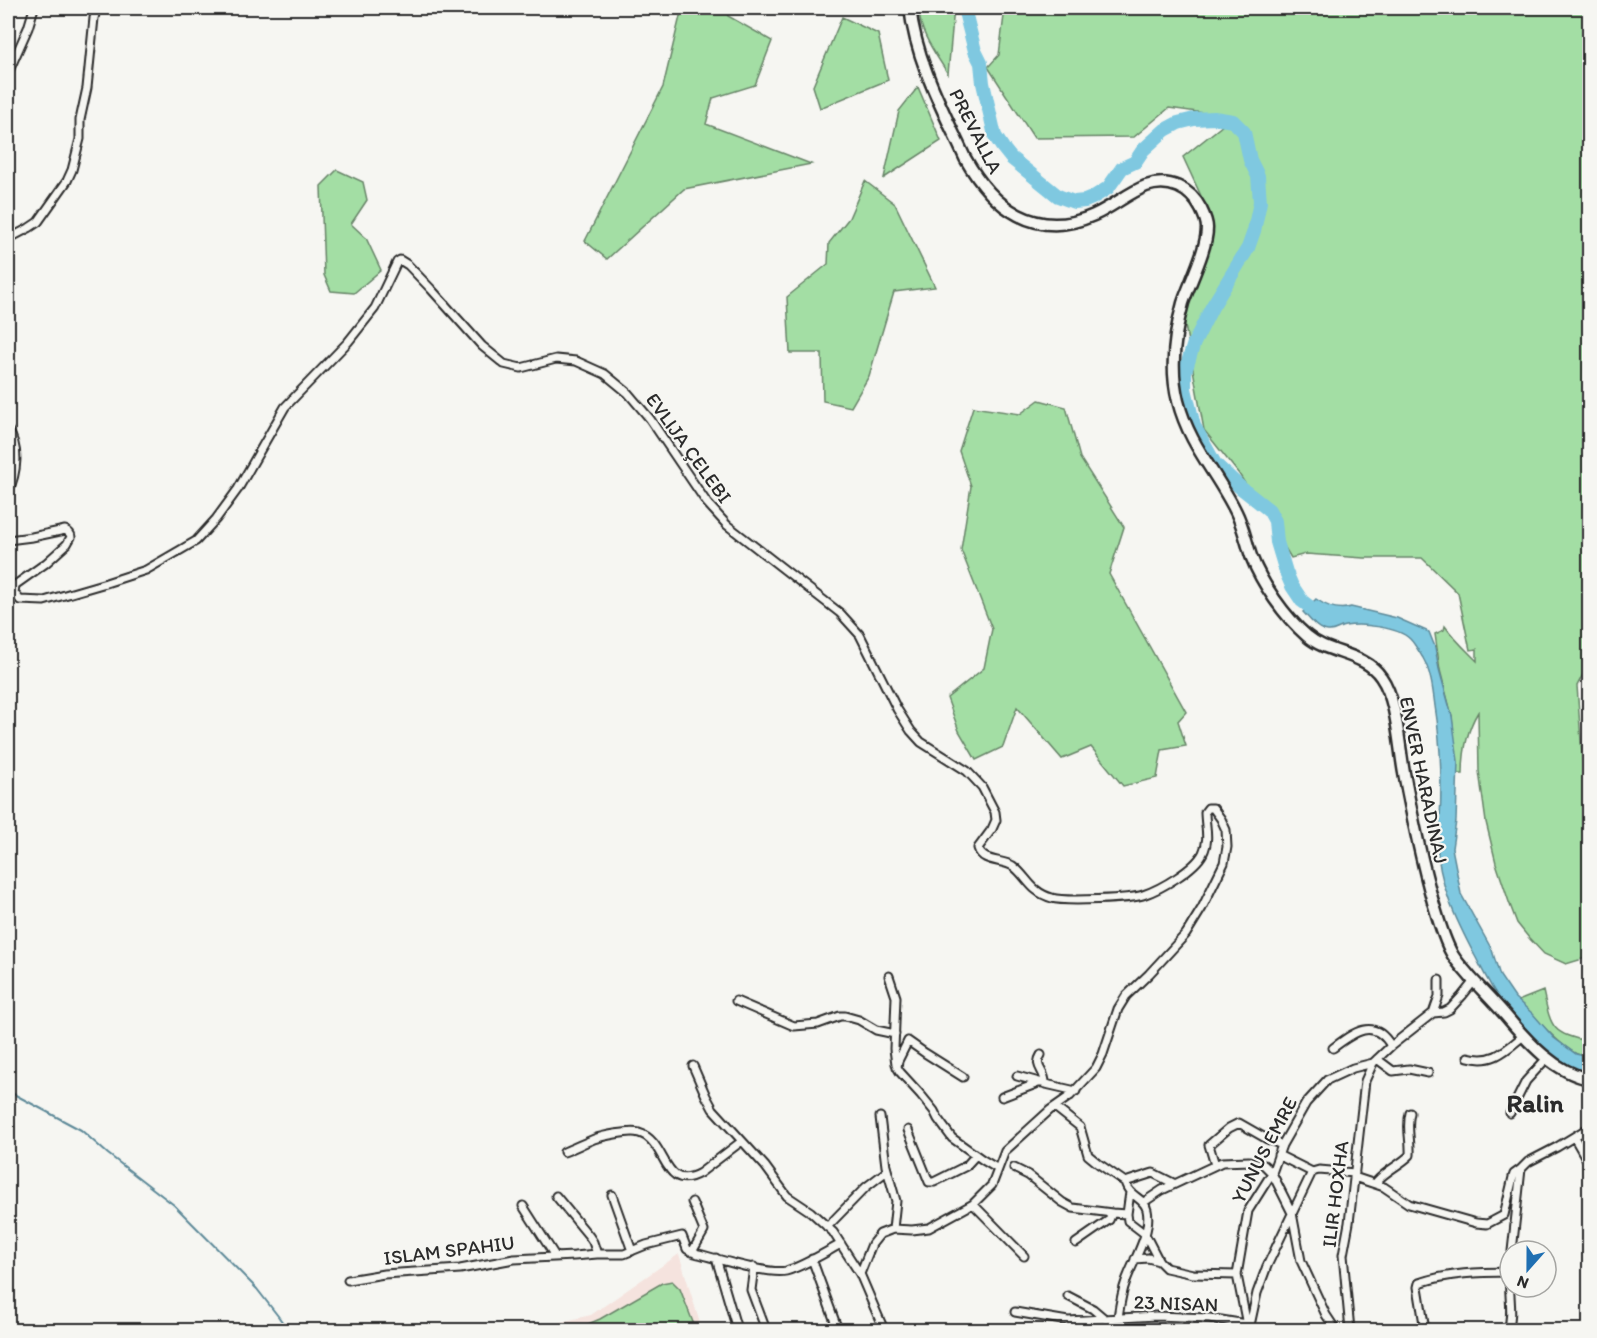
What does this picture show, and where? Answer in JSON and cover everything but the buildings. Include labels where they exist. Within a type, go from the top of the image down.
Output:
[{"type":"main road","name":"PREVALLA","points":[[910,8],[920,55],[965,158],[974,174],[1004,207],[1021,218],[1055,224],[1072,223],[1091,217],[1143,187],[1156,184],[1178,186],[1195,199],[1206,220],[1206,233],[1183,306],[1173,366]]},
{"type":"main road","name":"ENVER HARADINAJ","points":[[1173,366],[1174,384],[1183,418],[1201,455],[1238,514],[1251,556],[1267,589],[1304,633],[1314,641],[1365,662],[1379,674],[1385,683],[1395,715],[1412,816],[1425,872],[1437,916],[1451,954],[1523,1036],[1547,1058],[1573,1074],[1589,1079]]},
{"type":"street","points":[[8,74],[34,8]]},
{"type":"street","points":[[8,239],[38,222],[67,181],[72,170],[80,139],[80,120],[87,88],[97,8]]},
{"type":"street","name":"EVLIJA ÇELEBI","points":[[8,540],[69,531],[71,537],[67,544],[46,563],[15,585],[14,592],[20,600],[39,602],[146,570],[196,541],[238,489],[285,407],[353,336],[378,303],[400,260],[482,346],[504,364],[522,368],[556,359],[576,361],[605,374],[628,393],[650,420],[707,503],[728,525],[840,613],[860,635],[897,709],[911,731],[921,742],[967,771],[982,787],[995,812],[996,820],[978,848],[984,856],[1013,867],[1036,890],[1053,899],[1124,898],[1143,895],[1164,885],[1196,863],[1207,841],[1206,812],[1208,808],[1213,808],[1226,830],[1227,847],[1224,863],[1186,934],[1126,996],[1118,1009],[1096,1068],[1076,1091],[1056,1108],[1050,1110],[1005,1151],[992,1185],[972,1204],[929,1228],[892,1229]]},
{"type":"street","points":[[8,430],[15,449],[16,463],[15,474],[8,492]]},
{"type":"street","points":[[889,976],[896,997],[894,1049],[897,1067],[934,1111],[952,1138],[998,1169]]},
{"type":"street","points":[[1433,1013],[1439,996],[1439,980]]},
{"type":"street","name":"YUNUS EMRE","points":[[1248,1328],[1237,1275],[1248,1210],[1272,1173],[1282,1145],[1306,1103],[1327,1080],[1375,1061],[1433,1013],[1450,1009],[1474,981]]},
{"type":"street","points":[[736,1001],[794,1026],[818,1024],[845,1016],[859,1020],[876,1030],[895,1034]]},
{"type":"street","points":[[1333,1048],[1360,1031],[1369,1029],[1380,1032],[1391,1046]]},
{"type":"street","points":[[1468,1057],[1489,1059],[1508,1049],[1523,1036]]},
{"type":"street","points":[[897,1067],[908,1041],[963,1077]]},
{"type":"street","points":[[1002,1097],[1043,1083],[1046,1077],[1038,1066],[1041,1055]]},
{"type":"street","points":[[1510,1113],[1526,1081],[1547,1058]]},
{"type":"street","points":[[1375,1061],[1393,1071],[1409,1069],[1428,1073]]},
{"type":"street","name":"ILIR HOXHA","points":[[1350,1330],[1343,1255],[1349,1223],[1365,1081],[1375,1061]]},
{"type":"street","points":[[693,1066],[711,1105],[765,1166],[787,1196],[811,1212],[841,1244],[860,1274],[884,1330]]},
{"type":"street","points":[[1017,1076],[1076,1091]]},
{"type":"street","points":[[1056,1108],[1080,1127],[1088,1155],[1125,1182],[1130,1191],[1144,1202],[1148,1211],[1147,1228],[1121,1298],[1116,1330]]},
{"type":"street","points":[[1378,1184],[1377,1181],[1384,1173],[1410,1155],[1411,1143],[1407,1125],[1410,1113]]},
{"type":"street","points":[[860,1274],[872,1244],[880,1234],[892,1229],[896,1201],[887,1171],[880,1117]]},
{"type":"street","points":[[1215,1165],[1209,1145],[1229,1128],[1239,1123],[1282,1145]]},
{"type":"street","points":[[1278,1155],[1312,1172],[1319,1170],[1355,1175],[1378,1184],[1409,1204],[1487,1224],[1504,1215],[1514,1174],[1528,1162],[1590,1127]]},
{"type":"street","points":[[908,1130],[929,1182],[934,1182],[966,1166],[976,1155]]},
{"type":"street","points":[[564,1152],[594,1139],[636,1132],[648,1137],[663,1156],[669,1170],[682,1178],[700,1173],[742,1141]]},
{"type":"street","points":[[1574,1137],[1590,1165]]},
{"type":"street","points":[[1144,1202],[1162,1190],[1222,1162],[1249,1161],[1264,1165],[1272,1173],[1293,1213],[1301,1261],[1326,1315],[1336,1330]]},
{"type":"street","points":[[1014,1168],[1028,1175],[1073,1208],[1127,1214]]},
{"type":"street","points":[[1513,1239],[1521,1169]]},
{"type":"street","points":[[827,1227],[866,1186],[887,1171]]},
{"type":"street","points":[[1248,1328],[1267,1266],[1312,1172]]},
{"type":"street","points":[[1125,1182],[1154,1173],[1178,1182]]},
{"type":"street","points":[[1130,1191],[1128,1221],[1145,1234],[1159,1261],[1166,1268],[1183,1272],[1237,1275]]},
{"type":"street","points":[[612,1195],[632,1251]]},
{"type":"street","points":[[556,1196],[589,1236],[597,1254]]},
{"type":"street","points":[[692,1202],[704,1232],[692,1252]]},
{"type":"street","points":[[972,1204],[1024,1256]]},
{"type":"street","name":"ISLAM SPAHIU","points":[[523,1206],[555,1256]]},
{"type":"street","points":[[1076,1242],[1109,1220],[1112,1214]]},
{"type":"street","name":"ISLAM SPAHIU","points":[[348,1280],[384,1274],[460,1269],[514,1259],[616,1255],[682,1236],[685,1246],[692,1252],[770,1271],[783,1272],[841,1244]]},
{"type":"street","points":[[716,1258],[736,1326]]},
{"type":"street","points":[[1135,1258],[1159,1261]]},
{"type":"street","points":[[812,1259],[838,1330]]},
{"type":"street","points":[[754,1267],[752,1290],[766,1330]]},
{"type":"street","points":[[1425,1330],[1419,1283],[1460,1274],[1498,1272]]},
{"type":"street","name":"23 NISAN","points":[[1068,1296],[1093,1309],[1106,1320]]},
{"type":"street","points":[[1508,1330],[1510,1299]]},
{"type":"street","name":"23 NISAN","points":[[1015,1312],[1068,1321],[1156,1316],[1209,1318],[1248,1328]]},
{"type":"shaded area","points":[[679,1254],[702,1330],[527,1330],[591,1315]]},
{"type":"green space","points":[[682,8],[725,8],[728,16],[772,41],[755,85],[713,98],[706,124],[811,164],[684,189],[607,259],[585,241],[663,87]]},
{"type":"green space","points":[[920,8],[954,8],[948,74],[924,33]]},
{"type":"green space","points":[[1005,8],[1589,8],[1590,661],[1577,686],[1583,768],[1590,787],[1589,957],[1566,964],[1544,954],[1517,923],[1496,863],[1486,822],[1479,771],[1478,712],[1466,742],[1463,774],[1456,774],[1452,716],[1440,670],[1435,634],[1444,630],[1445,626],[1477,661],[1477,649],[1470,650],[1458,593],[1422,558],[1364,558],[1306,554],[1291,558],[1239,474],[1204,430],[1184,320],[1213,235],[1202,198],[1183,157],[1233,117],[1169,108],[1134,137],[1034,138],[988,67],[999,55]]},
{"type":"green space","points":[[842,17],[878,34],[888,80],[820,108],[813,86]]},
{"type":"green space","points":[[918,87],[941,141],[884,178],[899,111]]},
{"type":"green space","points":[[337,170],[363,182],[367,200],[351,224],[366,238],[381,270],[354,293],[331,291],[324,275],[321,186]]},
{"type":"green space","points":[[865,181],[895,204],[935,287],[894,292],[869,376],[851,407],[823,401],[822,353],[790,353],[787,297],[828,264],[829,243],[849,218]]},
{"type":"green space","points":[[1039,400],[1066,407],[1080,458],[1124,527],[1109,574],[1186,712],[1178,721],[1186,746],[1162,750],[1157,778],[1123,786],[1091,747],[1062,759],[1017,707],[1003,747],[976,760],[959,731],[947,698],[984,668],[992,629],[961,550],[971,486],[959,451],[973,407],[1020,414]]},
{"type":"green space","points":[[1543,991],[1548,1013],[1555,1027],[1567,1036],[1589,1041],[1589,1055],[1580,1055],[1565,1047],[1518,1001]]},
{"type":"green space","points":[[672,1281],[680,1289],[696,1330],[574,1330],[600,1319],[662,1283]]},
{"type":"water","points":[[1316,599],[1333,607],[1351,607],[1397,618],[1429,632],[1435,647],[1452,716],[1458,761],[1456,821],[1452,848],[1461,894],[1492,950],[1500,976],[1515,998],[1554,1038],[1576,1054],[1589,1057],[1589,1074],[1569,1065],[1551,1052],[1504,1006],[1484,973],[1449,901],[1438,857],[1437,841],[1441,791],[1439,734],[1431,681],[1423,658],[1410,639],[1397,631],[1361,625],[1345,626],[1330,631],[1320,629],[1303,612]]},
{"type":"waterway","points":[[964,8],[975,51],[981,63],[983,83],[995,136],[1011,158],[1058,196],[1074,202],[1092,198],[1108,188],[1122,168],[1135,162],[1143,150],[1165,130],[1178,123],[1214,118],[1233,121],[1244,132],[1250,160],[1258,176],[1260,202],[1254,231],[1248,248],[1212,307],[1194,343],[1185,372],[1185,389],[1194,426],[1215,464],[1269,510],[1275,521],[1277,542],[1292,586],[1302,601],[1322,615]]},
{"type":"waterway","points":[[8,1091],[81,1130],[174,1205],[257,1289],[288,1330]]},
{"type":"district","name":"Ralin","points":[[1535,1103]]}]
